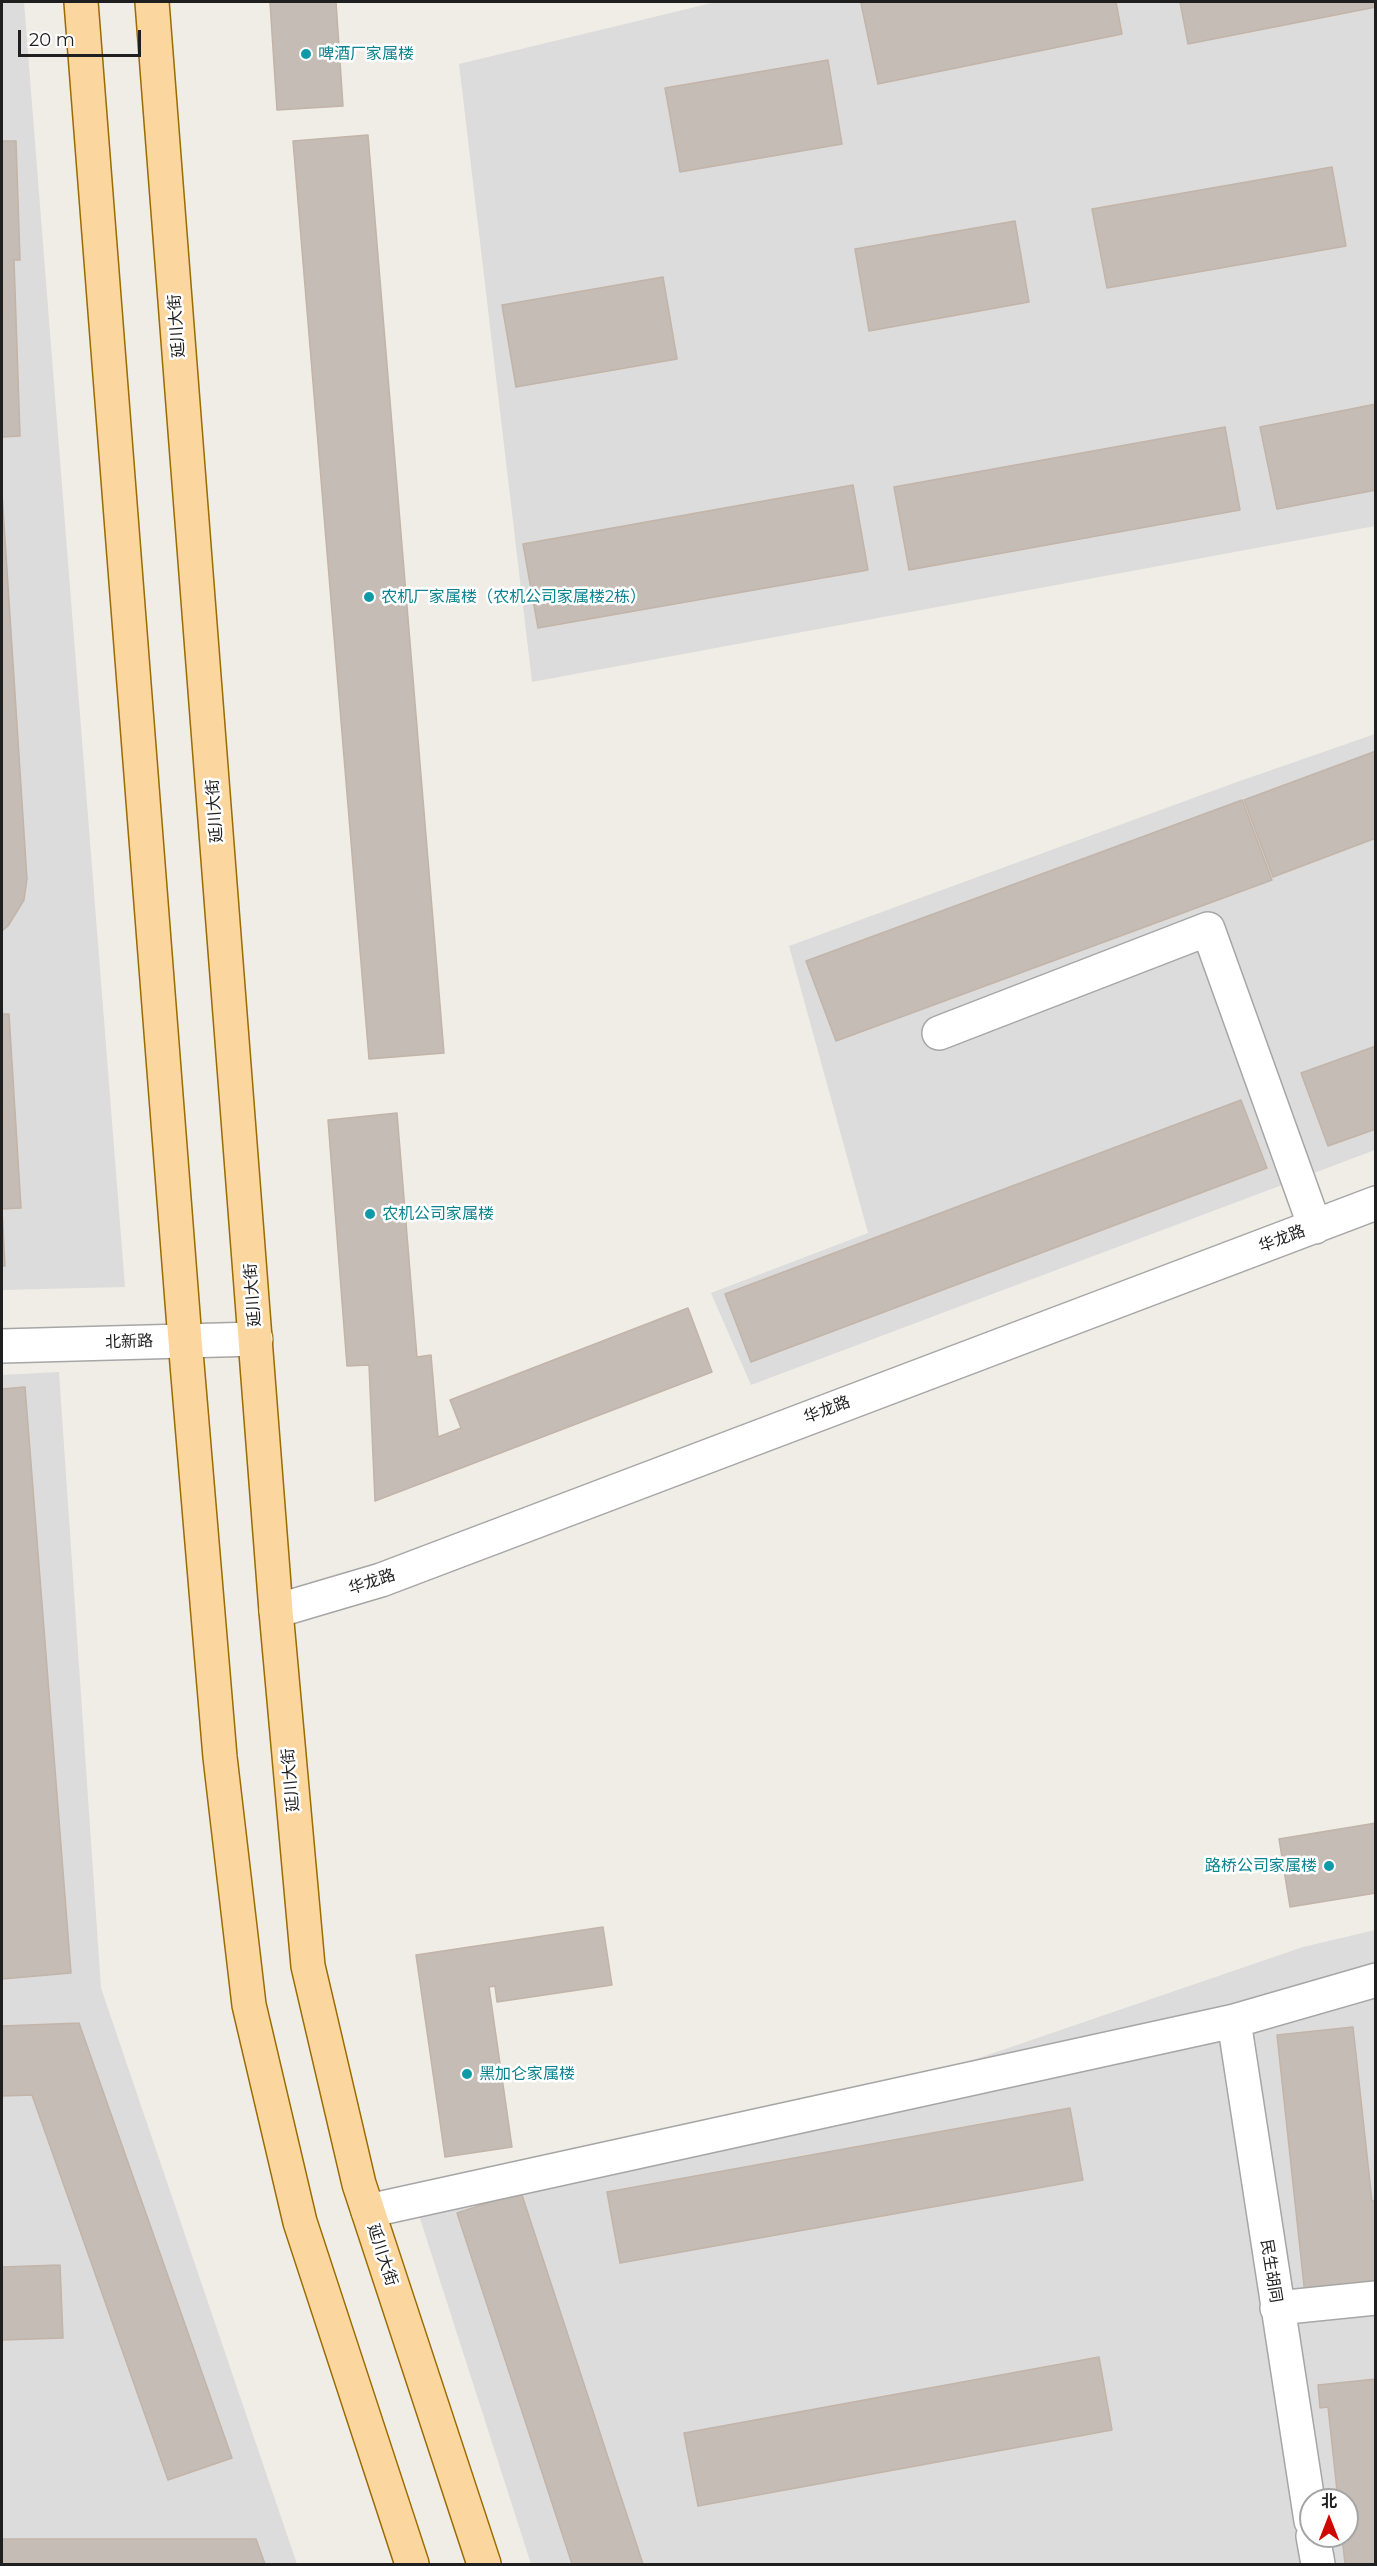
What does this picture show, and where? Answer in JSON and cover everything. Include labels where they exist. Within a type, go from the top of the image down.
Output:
[{"type":"main road","points":[[81,2],[185,1341],[220,1757],[249,2005],[300,2222],[412,2565]]},
{"type":"main road","name":"延川大街","points":[[152,2],[276,1611],[308,1966],[358,2184],[484,2565]]},
{"type":"street","points":[[939,1033],[1208,929],[1315,1227]]},
{"type":"street","name":"华龙路","points":[[276,1611],[381,1580],[1376,1203]]},
{"type":"street","name":"北新路","points":[[2,1346],[256,1339]]},
{"type":"street","points":[[368,2211],[1234,2021],[1376,1980]]},
{"type":"street","name":"民生胡同","points":[[1234,2021],[1306,2488]]},
{"type":"street","points":[[1277,2308],[1376,2298]]},
{"type":"street","points":[[1315,2548],[1318,2565]]},
{"type":"shaded area","points":[[2,2],[24,2],[125,1287],[2,1290]]},
{"type":"shaded area","points":[[716,2],[1375,2],[1375,526],[532,682],[459,64]]},
{"type":"shaded area","points":[[1375,734],[1375,1150],[751,1385],[711,1293],[868,1233],[789,946],[1237,782]]},
{"type":"shaded area","points":[[59,1372],[101,1988],[297,2564],[2,2564],[2,1375]]},
{"type":"shaded area","points":[[1375,1930],[1375,2564],[531,2564],[416,2206],[830,2109],[1303,1947]]},
{"type":"building","name":"啤酒厂家属楼","points":[[270,2],[336,2],[343,106],[277,110]]},
{"type":"building","points":[[1116,2],[1122,34],[878,84],[861,3]]},
{"type":"building","points":[[1180,2],[1376,2],[1376,7],[1188,44]]},
{"type":"building","points":[[828,60],[842,144],[680,172],[665,88]]},
{"type":"building","name":"农机厂家属楼（农机公司家属楼2栋）","points":[[368,135],[444,1053],[369,1059],[293,141]]},
{"type":"building","points":[[2,141],[16,141],[20,260],[14,260],[20,436],[2,437]]},
{"type":"building","points":[[1332,167],[1346,246],[1107,288],[1092,209]]},
{"type":"building","points":[[1015,221],[1029,302],[869,331],[855,249]]},
{"type":"building","points":[[663,277],[677,359],[516,387],[502,305]]},
{"type":"building","points":[[1376,404],[1376,490],[1277,509],[1260,427]]},
{"type":"building","points":[[1225,427],[1240,510],[909,570],[894,487]]},
{"type":"building","points":[[853,485],[868,570],[538,628],[523,544]]},
{"type":"building","points":[[2,493],[27,879],[24,900],[8,926],[2,931]]},
{"type":"building","points":[[1376,751],[1376,838],[1273,877],[1244,800]]},
{"type":"building","points":[[1242,800],[1272,880],[836,1041],[806,961]]},
{"type":"building","points":[[2,1014],[9,1014],[21,1208],[2,1209]]},
{"type":"building","points":[[1376,1046],[1376,1129],[1328,1146],[1301,1073]]},
{"type":"building","points":[[1241,1100],[1267,1168],[751,1362],[725,1294]]},
{"type":"building","name":"农机公司家属楼","points":[[397,1113],[417,1357],[431,1355],[438,1437],[461,1428],[450,1400],[688,1308],[712,1372],[375,1501],[369,1365],[347,1366],[328,1120]]},
{"type":"building","points":[[2,1209],[5,1266],[2,1266]]},
{"type":"building","points":[[25,1387],[71,1973],[2,1979],[2,1389]]},
{"type":"building","name":"路桥公司家属楼","points":[[1376,1823],[1376,1893],[1290,1907],[1279,1839]]},
{"type":"building","name":"黑加仑家属楼","points":[[603,1927],[612,1985],[497,2002],[495,1986],[489,1987],[512,2147],[445,2157],[416,1955]]},
{"type":"building","points":[[79,2023],[232,2458],[168,2480],[32,2095],[2,2096],[2,2026]]},
{"type":"building","points":[[1353,2027],[1372,2201],[1376,2201],[1376,2287],[1305,2295],[1277,2035]]},
{"type":"building","points":[[1070,2108],[1083,2180],[620,2263],[607,2192]]},
{"type":"building","points":[[521,2192],[643,2564],[572,2564],[457,2213]]},
{"type":"building","points":[[60,2265],[63,2338],[2,2340],[2,2267]]},
{"type":"building","points":[[1099,2357],[1112,2430],[698,2506],[684,2433]]},
{"type":"building","points":[[1376,2379],[1376,2564],[1345,2564],[1343,2548],[1359,2548],[1359,2488],[1337,2488],[1328,2407],[1320,2408],[1318,2385]]},
{"type":"building","points":[[2,2539],[256,2539],[265,2564],[2,2564]]},
{"type":"place","name":"啤酒厂家属楼","points":[[306,54]]},
{"type":"place","name":"农机厂家属楼（农机公司家属楼2栋）","points":[[369,597]]},
{"type":"place","name":"农机公司家属楼","points":[[370,1214]]},
{"type":"place","name":"路桥公司家属楼","points":[[1329,1866]]},
{"type":"place","name":"黑加仑家属楼","points":[[467,2074]]}]
